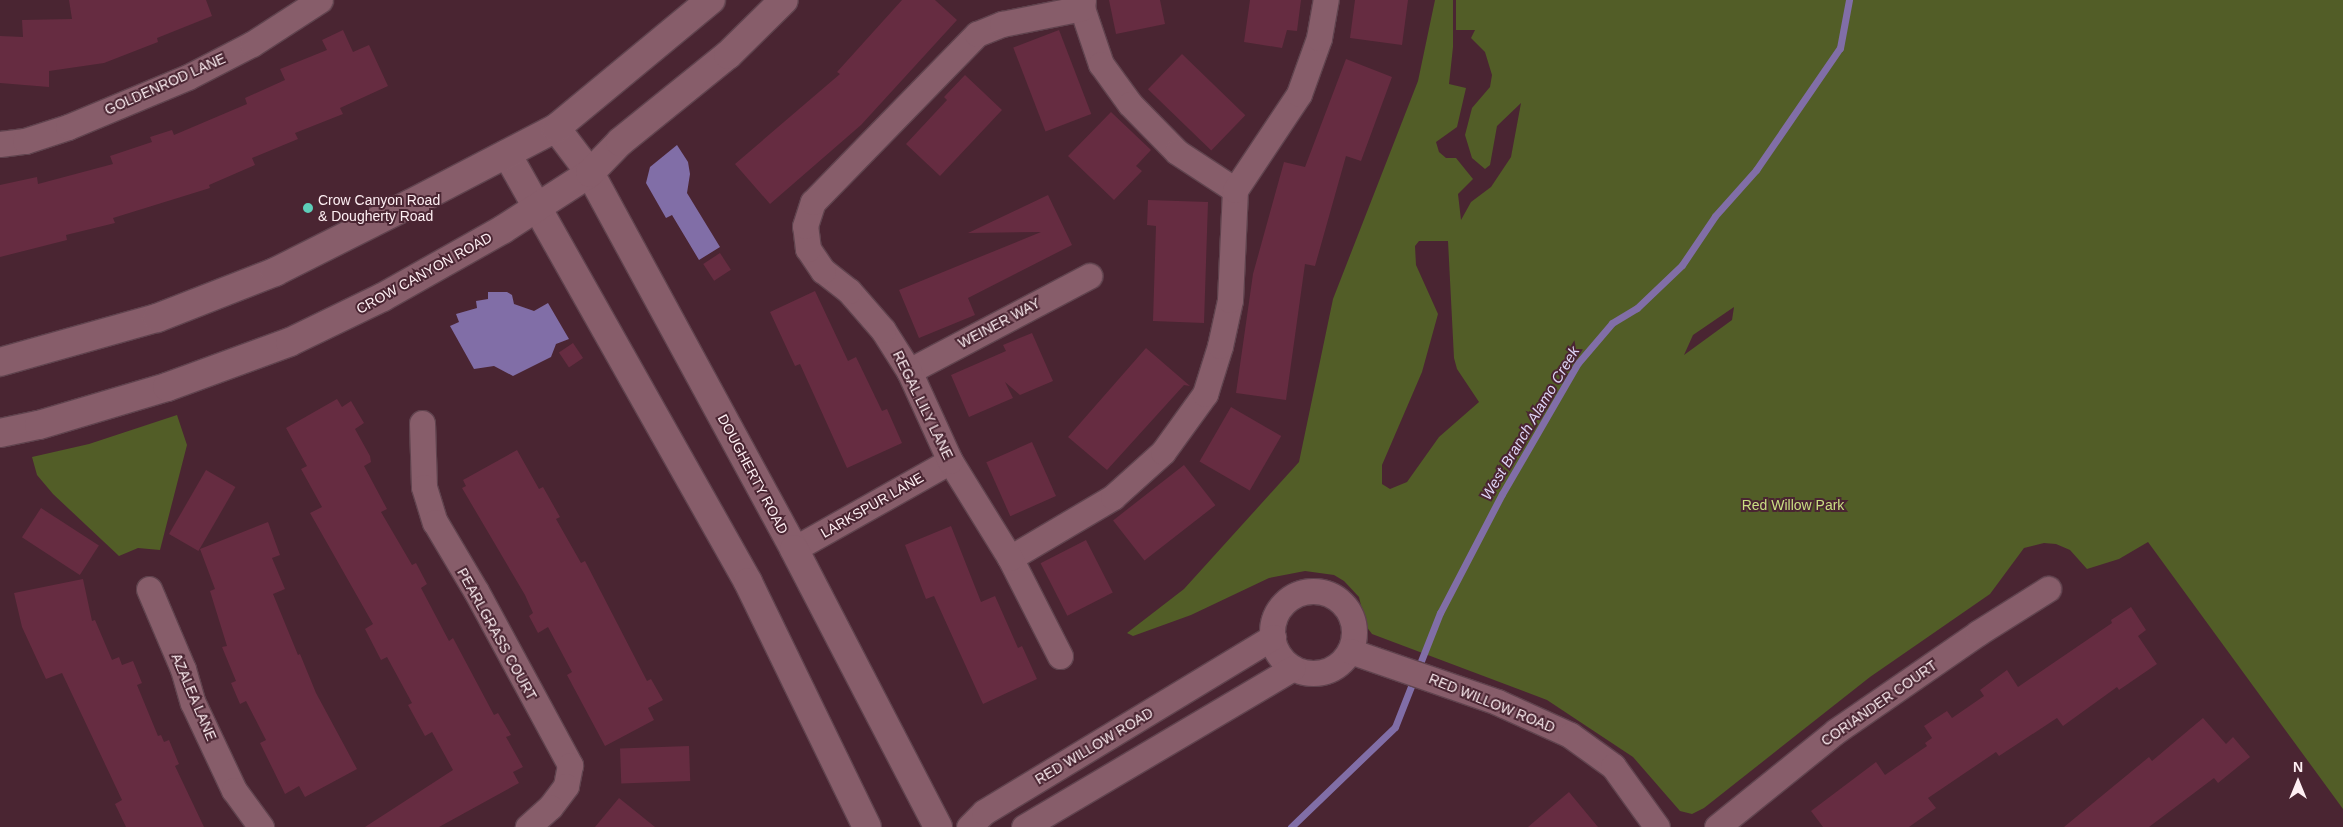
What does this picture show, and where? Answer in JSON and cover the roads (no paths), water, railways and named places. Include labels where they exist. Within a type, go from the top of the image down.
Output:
[{"type":"main road","points":[[0,362],[158,318],[275,272],[507,154],[556,128],[711,0]]},
{"type":"main road","name":"CROW CANYON ROAD","points":[[0,433],[39,425],[167,387],[290,342],[383,298],[502,230],[590,173],[620,142],[728,55],[784,0]]},
{"type":"main road","name":"DOUGHERTY ROAD","points":[[556,128],[590,173],[794,549],[938,827]]},
{"type":"main road","points":[[507,154],[748,582],[867,827]]},
{"type":"street","name":"GOLDENROD LANE","points":[[0,144],[25,141],[68,127],[188,77],[252,44],[320,0]]},
{"type":"street","points":[[1010,558],[1113,497],[1163,452],[1205,394],[1230,300],[1235,190],[1299,94],[1319,38],[1326,0]]},
{"type":"street","points":[[1082,4],[1101,64],[1130,104],[1177,152],[1235,190]]},
{"type":"street","name":"REGAL LILY LANE","points":[[1060,656],[1010,558],[950,460],[909,371],[884,330],[849,291],[823,270],[808,249],[805,226],[813,202],[977,34],[1002,24],[1082,4]]},
{"type":"street","name":"WEINER WAY","points":[[909,371],[1090,276]]},
{"type":"street","name":"PEARLGRASS COURT","points":[[422,423],[424,487],[435,522],[476,591],[570,765],[566,786],[550,807],[528,827]]},
{"type":"street","name":"LARKSPUR LANE","points":[[794,549],[950,460]]},
{"type":"street","name":"AZALEA LANE","points":[[149,589],[183,669],[194,702],[234,790],[261,827]]},
{"type":"street","name":"CORIANDER COURT","points":[[1717,827],[1836,731],[1978,632],[2048,589]]},
{"type":"street","points":[[1306,592],[1318,592],[1340,601],[1348,610],[1354,629],[1350,650],[1340,663],[1326,671],[1315,673],[1293,668],[1279,655],[1272,637],[1273,625],[1285,603],[1306,592]]},
{"type":"street","name":"RED WILLOW ROAD","points":[[969,827],[984,812],[1272,637]]},
{"type":"street","name":"RED WILLOW ROAD","points":[[1350,650],[1497,702],[1570,735],[1613,766],[1657,827]]},
{"type":"street","points":[[1024,827],[1293,668]]},
{"type":"waterway","name":"West Branch Alamo Creek","points":[[1291,827],[1395,727],[1440,613],[1502,494],[1578,363],[1612,323],[1637,308],[1682,265],[1715,216],[1756,170],[1840,48],[1849,0]]},
{"type":"place","name":"Crow Canyon Road & Dougherty Road","points":[[308,208]]},
{"type":"park label","name":"Red Willow Park","points":[[1793,505]]}]
